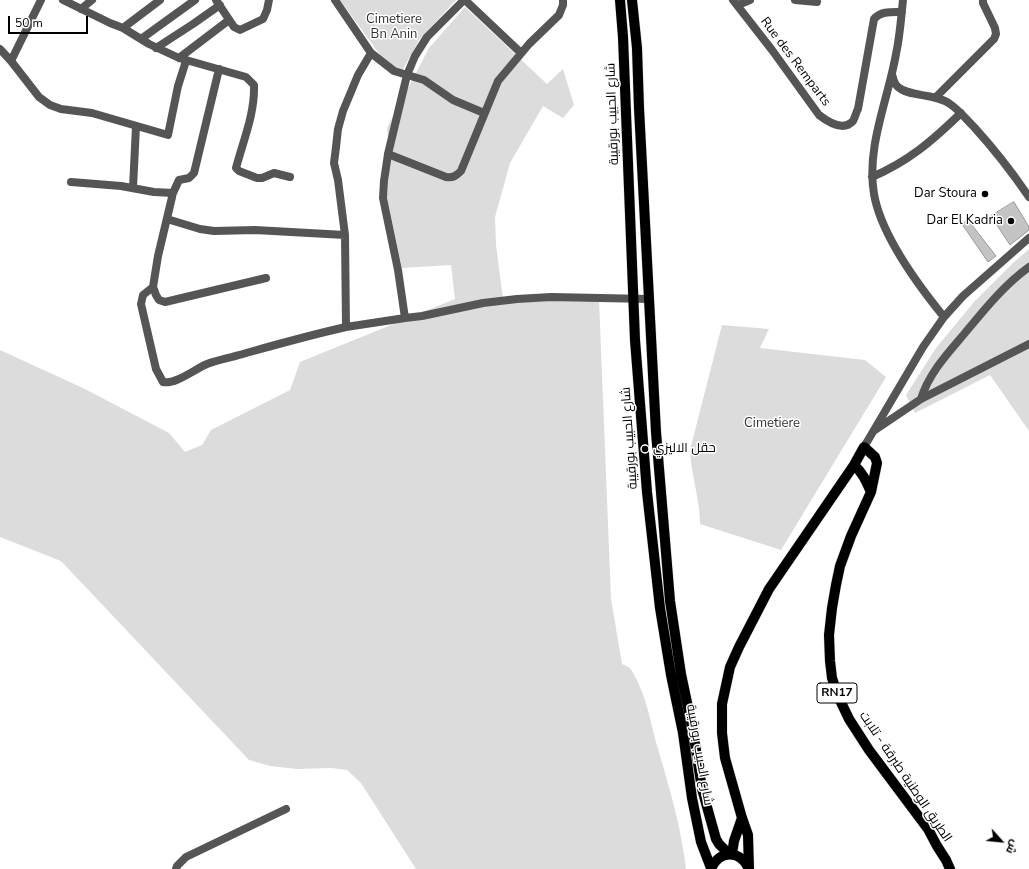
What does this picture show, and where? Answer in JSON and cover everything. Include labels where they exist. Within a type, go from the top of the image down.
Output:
[{"type":"main road","name":"شارع الحبيب بورقيبة","points":[[620,0],[623,37],[635,340],[646,492],[660,608],[671,675],[683,733],[692,798],[701,842],[711,868]]},
{"type":"main road","name":"شارع الحبيب بورقيبة","points":[[632,0],[637,48],[659,475],[670,601],[702,789],[716,839],[719,844],[730,854],[739,856],[744,860],[749,869]]},
{"type":"main road","points":[[749,869],[748,835],[725,758],[722,733],[722,704],[730,667],[769,590],[854,465],[864,447]]},
{"type":"main road","name":"الطريق الوطنية طبرقة - تلابت","points":[[864,447],[875,457],[876,463],[871,492],[851,536],[840,566],[836,585],[830,629],[830,661],[832,678],[838,696],[849,719],[869,750],[928,829],[950,869]]},
{"type":"main road","points":[[854,465],[864,476],[871,492]]},
{"type":"main road","points":[[711,868],[713,862],[718,858],[730,854],[742,818]]},
{"type":"street","points":[[11,61],[41,0]]},
{"type":"street","points":[[63,0],[123,28],[156,48],[183,59],[246,77],[254,85],[253,105],[236,169],[257,178],[262,178],[274,173],[290,177]]},
{"type":"street","points":[[82,9],[92,0]]},
{"type":"street","points":[[123,28],[160,0]]},
{"type":"street","points":[[141,39],[195,0]]},
{"type":"street","points":[[156,48],[193,24],[218,3],[234,28],[240,30],[245,28],[263,19],[265,15],[266,0]]},
{"type":"street","points":[[335,0],[371,52],[394,72],[424,80],[453,100],[484,113]]},
{"type":"street","points":[[405,318],[398,270],[384,198],[384,181],[388,154],[407,75],[415,56],[423,41],[464,0],[522,54]]},
{"type":"street","points":[[388,154],[452,178],[456,176],[461,171],[498,81],[559,15],[563,5],[563,0]]},
{"type":"street","points":[[735,3],[750,0]]},
{"type":"street","points":[[795,0],[817,2]]},
{"type":"street","points":[[903,0],[896,54],[876,137],[872,177],[874,195],[882,222],[894,245],[920,288],[944,317]]},
{"type":"street","points":[[936,97],[994,39],[996,34],[995,28],[983,0]]},
{"type":"street","name":"Rue des Remparts","points":[[735,3],[819,115],[827,122],[841,126],[847,125],[853,120],[858,109],[874,19],[878,14],[902,12]]},
{"type":"street","points":[[0,49],[39,96],[50,105],[61,109],[92,113],[168,135],[183,59],[229,20]]},
{"type":"street","points":[[346,327],[345,235],[338,180],[334,163],[338,129],[351,93],[371,52]]},
{"type":"street","points":[[219,69],[194,173],[189,178],[179,180],[173,193],[158,256],[153,287],[159,300],[165,302],[266,278]]},
{"type":"street","points":[[892,74],[899,88],[905,91],[936,97],[949,103],[961,113],[1011,171],[1029,197]]},
{"type":"street","points":[[872,177],[899,165],[931,142],[961,113]]},
{"type":"street","points":[[133,188],[136,126]]},
{"type":"street","points":[[71,182],[173,193]]},
{"type":"street","points":[[167,219],[200,230],[249,230],[345,235]]},
{"type":"street","points":[[864,447],[923,347],[944,317],[979,282],[1029,238]]},
{"type":"street","points":[[920,399],[930,377],[941,361],[1003,290],[1029,267]]},
{"type":"street","points":[[153,287],[143,295],[141,304],[156,369],[163,382],[166,383],[174,382],[193,370],[217,361],[276,344],[346,327],[422,316],[483,303],[517,299],[558,297],[603,297],[634,300],[649,299]]},
{"type":"street","points":[[873,432],[920,399],[1029,344]]},
{"type":"street","points":[[176,869],[186,857],[286,810]]},
{"type":"green space","name":"Cimetiere Bn Anin","points":[[340,0],[456,0],[419,40],[401,73],[381,56]]},
{"type":"green space","points":[[465,7],[547,84],[563,69],[574,105],[563,118],[543,106],[510,163],[495,217],[496,245],[503,299],[599,300],[611,599],[622,664],[631,670],[637,680],[648,709],[675,808],[686,869],[416,869],[361,783],[347,770],[331,768],[297,769],[270,766],[249,760],[61,561],[0,537],[0,350],[85,389],[169,433],[185,452],[202,445],[211,430],[290,390],[300,362],[455,299],[451,265],[402,268],[387,197],[390,158],[387,128],[429,48]]},
{"type":"green space","points":[[1029,249],[1029,431],[990,375],[915,413],[906,395],[936,348],[974,302]]},
{"type":"green space","name":"Cimetiere","points":[[722,325],[769,329],[760,348],[865,360],[886,377],[781,550],[700,524],[699,505],[690,450]]},
{"type":"building","points":[[1014,202],[1029,227],[1029,230],[1010,245],[991,216]]},
{"type":"building","points":[[968,220],[996,256],[988,262],[962,224]]},
{"type":"place","name":"Dar Stoura","points":[[985,194]]},
{"type":"place","name":"Dar El Kadria","points":[[1011,221]]},
{"type":"place","name":"حقل الاليزي","points":[[645,449]]}]
